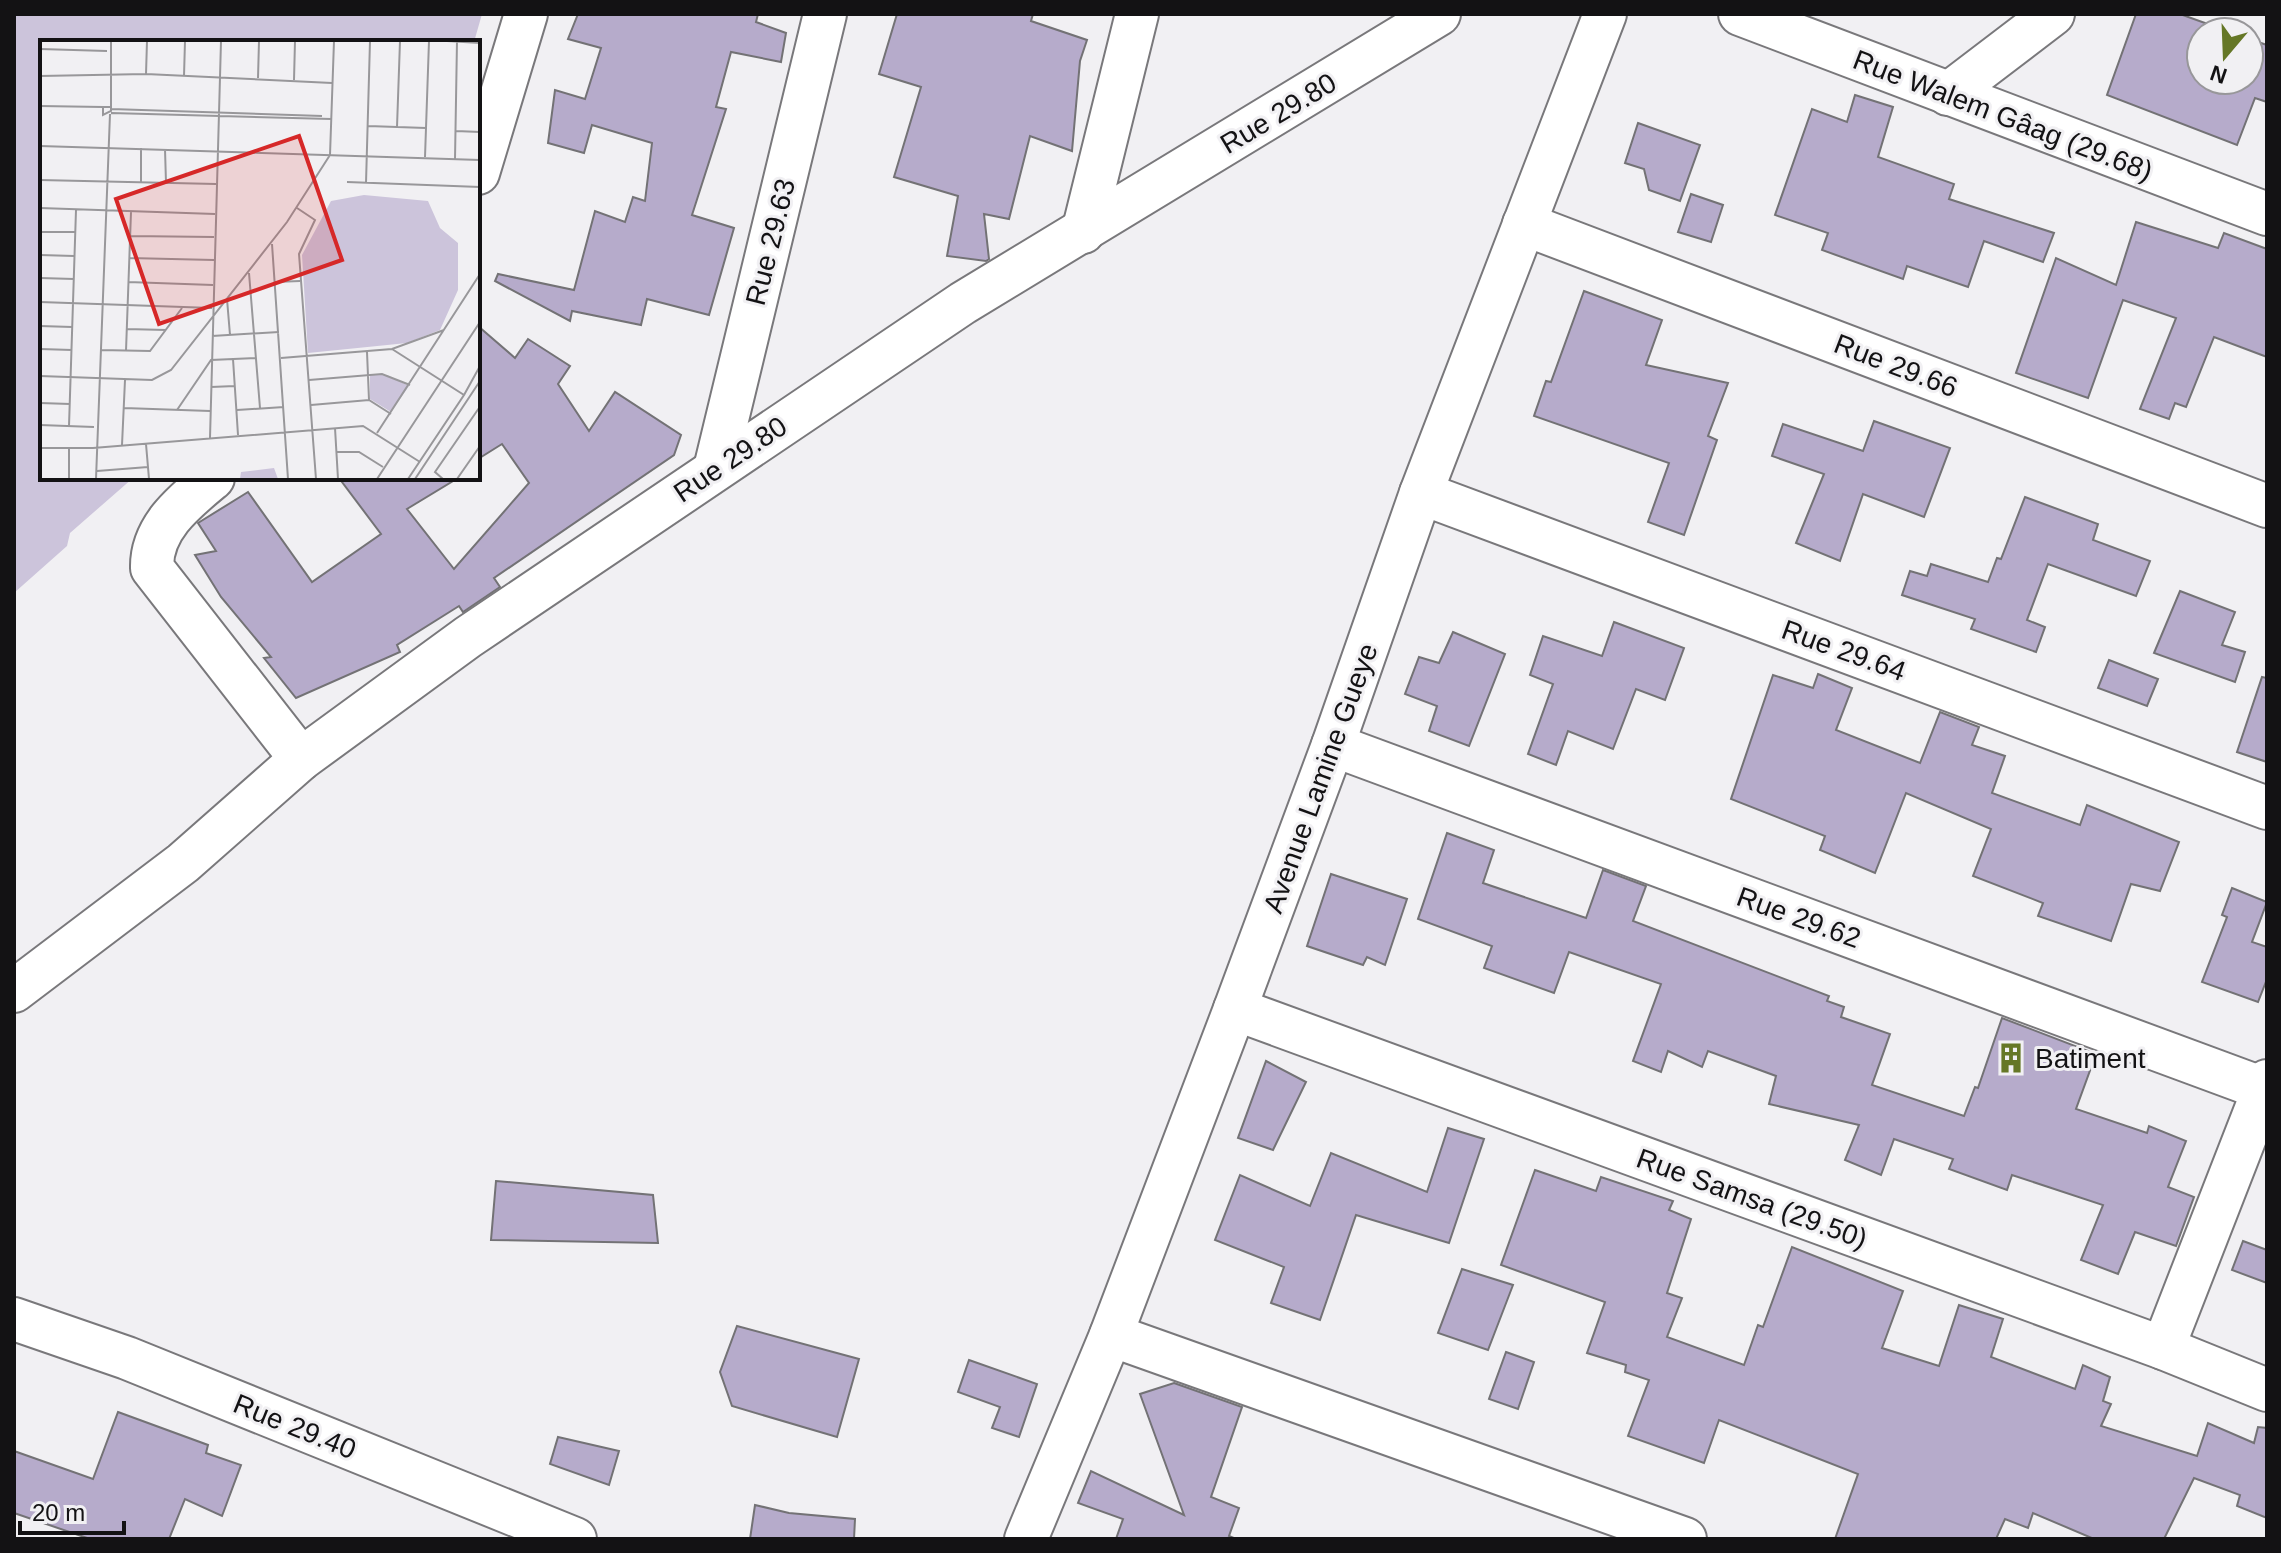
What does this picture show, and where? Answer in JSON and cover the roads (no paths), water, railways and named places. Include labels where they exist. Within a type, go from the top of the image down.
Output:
[{"type":"street","points":[[480,166],[526,14]]},
{"type":"street","points":[[1083,232],[1137,14]]},
{"type":"street","name":"Avenue Lamine Gueye","points":[[1026,1539],[1111,1335],[1235,1009],[1333,745],[1421,493],[1605,14]]},
{"type":"street","name":"Rue Walem Gâag (29.68)","points":[[1740,14],[2267,214]]},
{"type":"street","points":[[1948,94],[2053,14]]},
{"type":"street","name":"Rue 29.63","points":[[715,469],[822,15]]},
{"type":"street","name":"Rue 29.80","points":[[14,991],[183,863],[301,759],[468,637],[963,303],[1434,16]]},
{"type":"street","name":"Rue 29.66","points":[[1524,224],[2267,506]]},
{"type":"street","points":[[211,480],[180,506],[165,525],[151,551],[152,568],[301,759]]},
{"type":"street","name":"Rue 29.64","points":[[1421,493],[2267,808]]},
{"type":"street","name":"Rue 29.62","points":[[1333,745],[2265,1085]]},
{"type":"street","name":"Rue Samsa (29.50)","points":[[1235,1009],[2163,1348],[2267,1390]]},
{"type":"street","points":[[2163,1348],[2265,1085]]},
{"type":"street","name":"Rue 29.40","points":[[14,1319],[127,1358],[575,1539]]},
{"type":"street","points":[[1111,1335],[1673,1537]]},
{"type":"place","name":"Batiment","points":[[2011,1058]]}]
